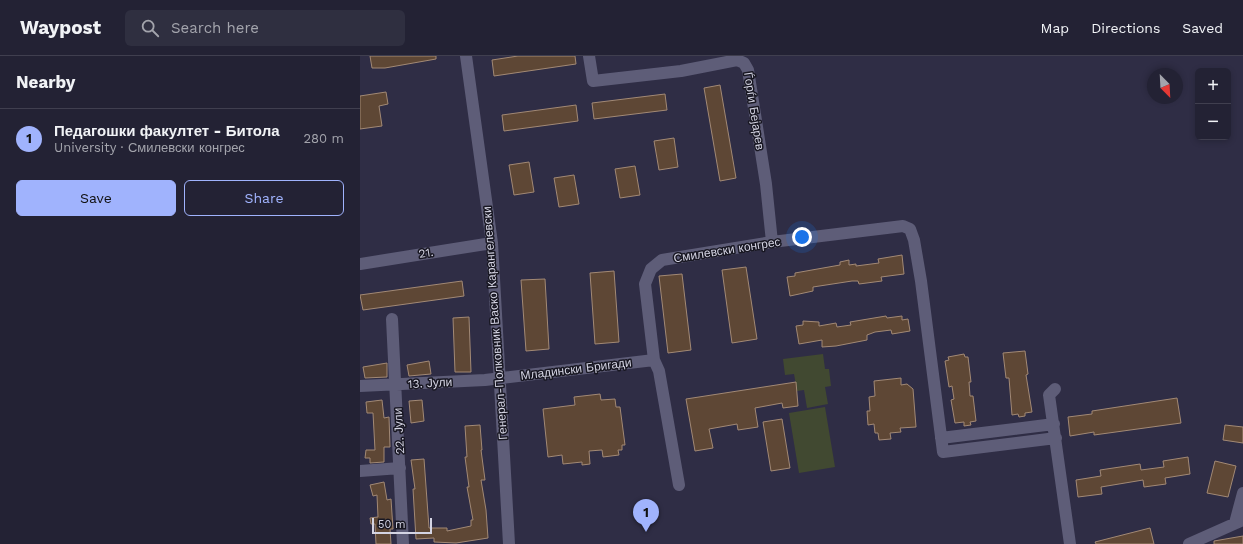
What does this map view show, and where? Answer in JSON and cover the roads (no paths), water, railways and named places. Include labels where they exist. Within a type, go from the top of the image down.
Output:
[{"type":"street","name":"Генерал-Полковник Васко Карангелевски","points":[[466,56],[492,243],[509,544]]},
{"type":"street","name":"Ѓорѓи Бејарев","points":[[589,56],[593,81],[681,71],[737,60],[744,63],[750,77],[766,184],[772,242]]},
{"type":"street","name":"Смилевски конгрес","points":[[679,485],[659,371],[654,360],[645,284],[651,269],[662,260],[772,242],[903,226],[910,229],[914,240],[921,281],[943,452],[1056,438]]},
{"type":"street","name":"21.","points":[[360,264],[492,243]]},
{"type":"street","name":"22. Јули","points":[[392,319],[397,384],[403,544]]},
{"type":"street","name":"Младински Бригади","points":[[499,378],[654,360]]},
{"type":"street","name":"13. Јули","points":[[360,386],[499,378]]},
{"type":"street","points":[[1055,389],[1049,395],[1070,544]]},
{"type":"street","points":[[941,438],[1054,424]]},
{"type":"street","points":[[360,471],[400,468]]},
{"type":"street","points":[[1189,544],[1239,521],[1243,493]]},
{"type":"place","name":"Педагошки факултет - Битола","points":[[646,532]]}]
